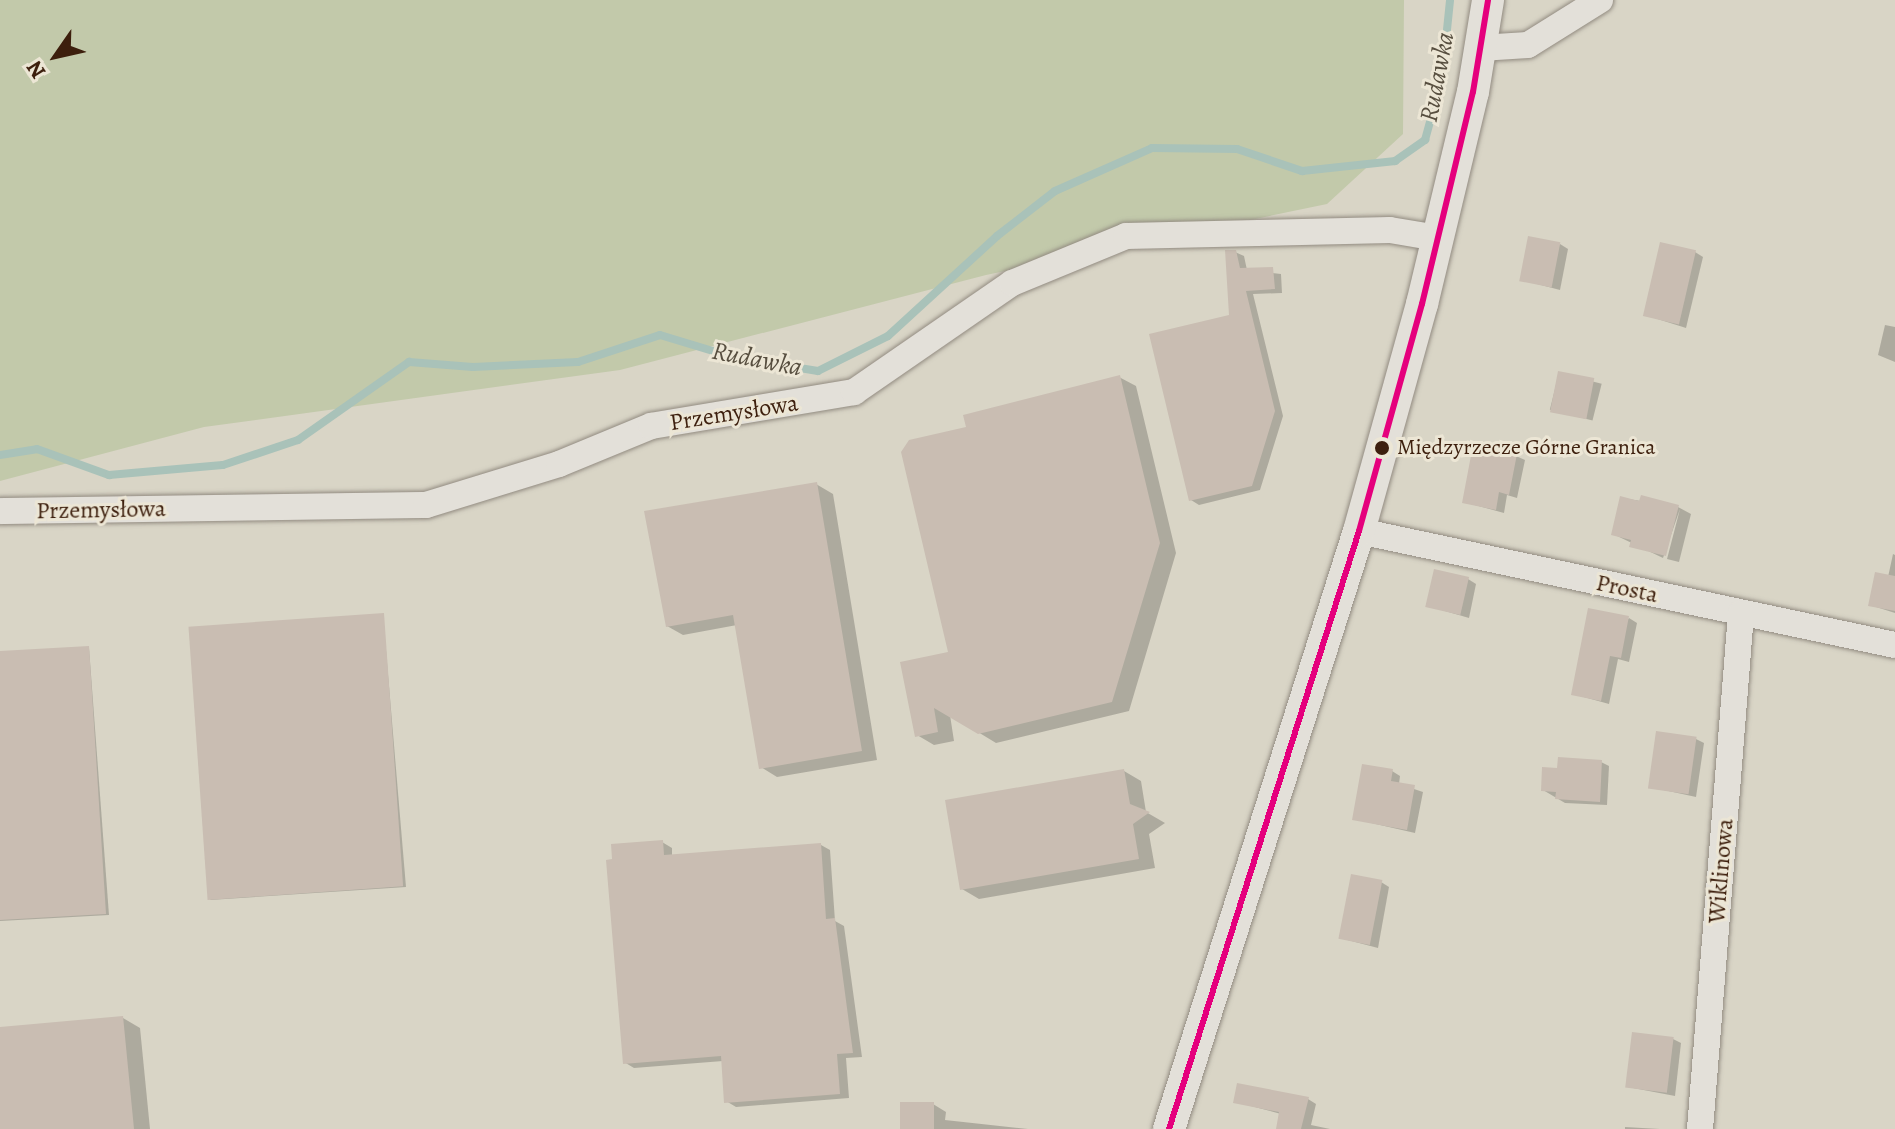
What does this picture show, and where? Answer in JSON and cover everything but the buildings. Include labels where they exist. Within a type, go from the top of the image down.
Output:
[{"type":"street","points":[[1169,1129],[1359,531],[1438,238],[1488,0]]},
{"type":"street","points":[[1480,48],[1528,45],[1600,0]]},
{"type":"street","name":"Przemysłowa","points":[[0,511],[426,505],[559,464],[651,426],[854,392],[1012,283],[1126,236],[1376,230],[1438,238]]},
{"type":"street","name":"Prosta","points":[[1359,531],[1895,645]]},
{"type":"street","name":"Wiklinowa","points":[[1700,1129],[1741,614]]},
{"type":"green space","points":[[0,0],[1404,0],[1403,134],[1327,204],[986,275],[620,370],[204,427],[0,481]]},
{"type":"waterway","name":"Rudawka","points":[[0,455],[37,449],[109,475],[223,465],[298,440],[409,362],[473,367],[578,362],[660,335],[733,357],[818,371],[888,336],[997,236],[1055,191],[1152,148],[1237,149],[1302,171],[1395,161],[1425,140],[1442,78],[1450,0]]},
{"type":"transit line","points":[[1169,1129],[1359,531],[1422,304],[1473,92],[1488,0]]},
{"type":"place","name":"Międzyrzecze Górne Granica","points":[[1382,448]]}]
